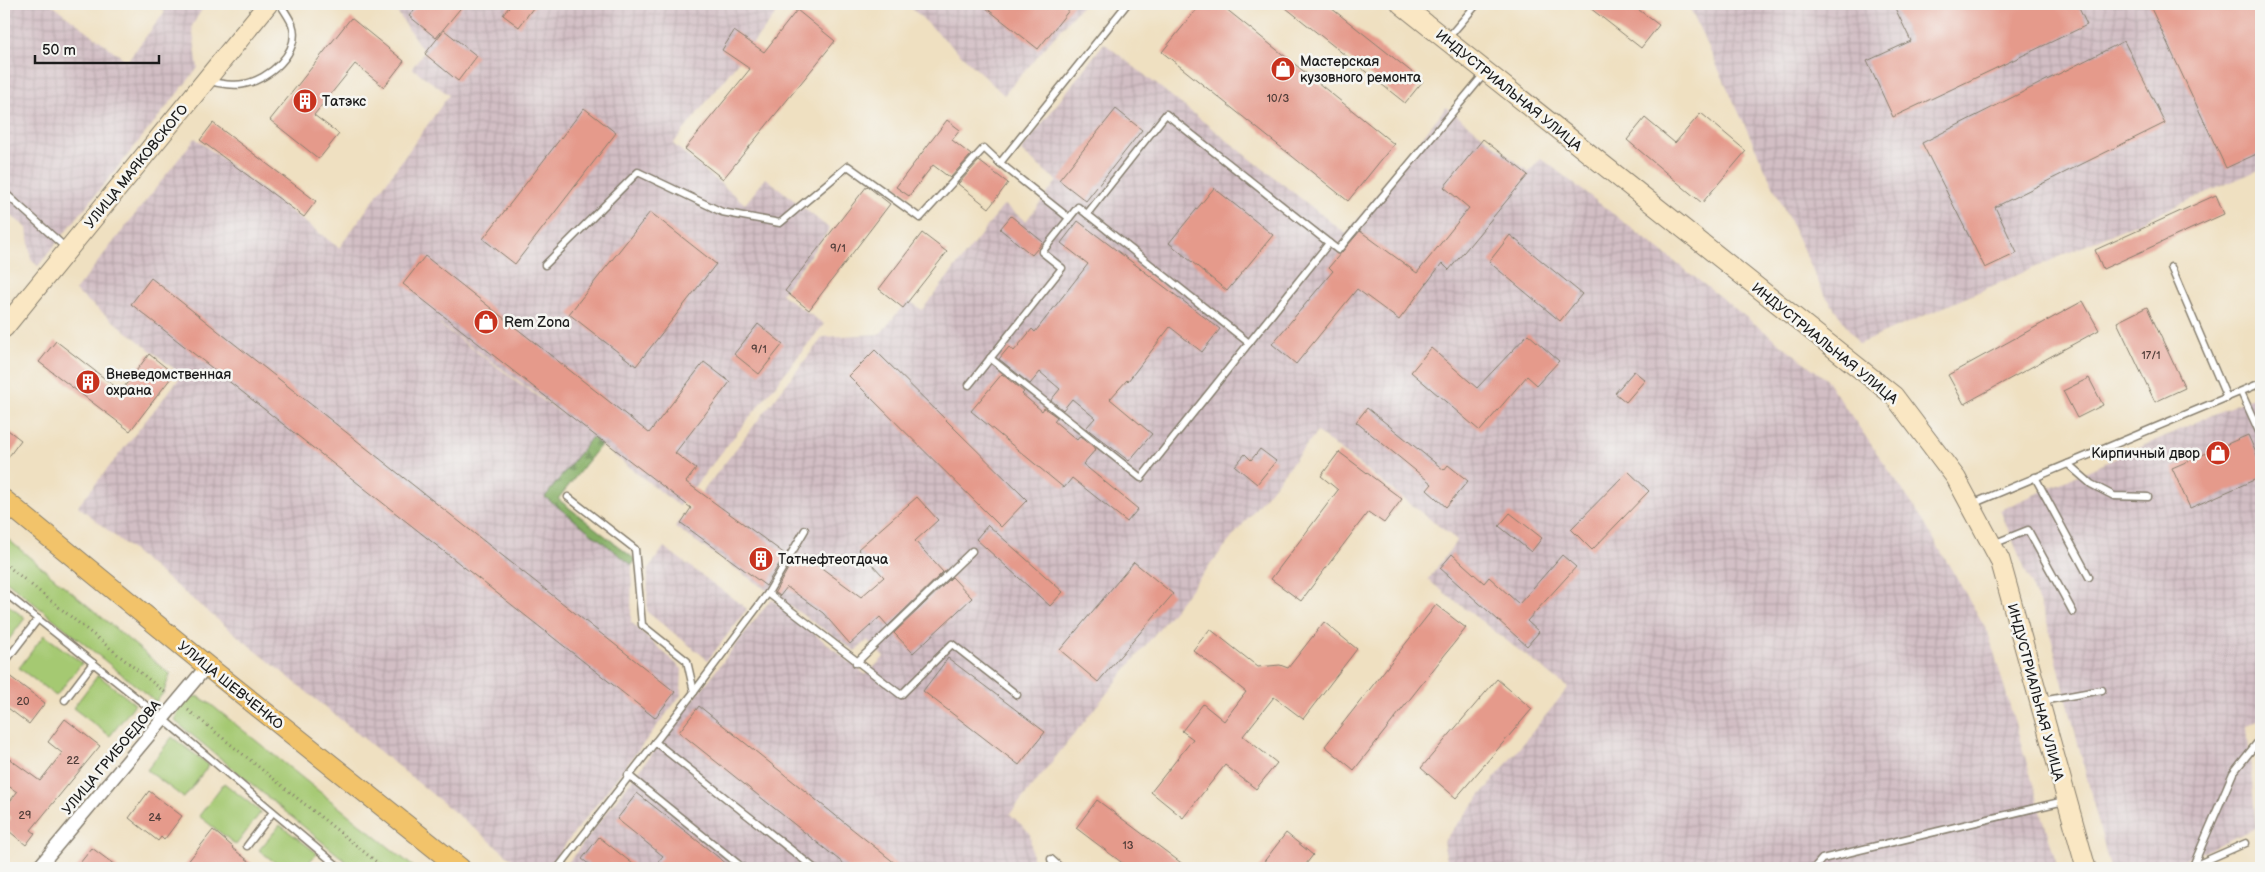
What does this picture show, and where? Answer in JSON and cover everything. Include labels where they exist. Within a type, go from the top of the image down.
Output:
[{"type":"main road","name":"УЛИЦА ШЕВЧЕНКО","points":[[4,500],[207,666],[460,868]]},
{"type":"street","name":"УЛИЦА МАЯКОВСКОГО","points":[[4,328],[268,4]]},
{"type":"street","name":"ИНДУСТРИАЛЬНАЯ УЛИЦА","points":[[1401,4],[1894,396],[1956,478],[2000,560],[2038,702],[2086,868]]},
{"type":"street","name":"УЛИЦА ГРИБОЕДОВА","points":[[38,868],[207,666]]},
{"type":"lane","points":[[206,80],[243,85],[267,77],[284,59],[292,43],[292,26],[280,4]]},
{"type":"lane","points":[[1000,163],[1127,4]]},
{"type":"lane","points":[[1446,40],[1477,4]]},
{"type":"lane","points":[[1086,214],[1166,114],[1338,250],[1486,72]]},
{"type":"lane","points":[[545,265],[638,172],[722,212],[780,223],[848,166],[920,218],[984,148],[1069,218]]},
{"type":"lane","points":[[4,192],[68,250]]},
{"type":"lane","points":[[969,385],[1062,268],[1042,252],[1078,207],[1249,343]]},
{"type":"lane","points":[[990,358],[1141,478],[1328,243]]},
{"type":"lane","points":[[2171,267],[2227,398]]},
{"type":"lane","points":[[1970,505],[2261,384]]},
{"type":"lane","points":[[2241,392],[2261,436]]},
{"type":"lane","points":[[2068,464],[2092,484],[2114,496],[2148,497]]},
{"type":"lane","points":[[2035,477],[2089,577]]},
{"type":"lane","points":[[568,496],[635,550],[642,625],[686,661],[694,692]]},
{"type":"lane","points":[[558,868],[768,593],[804,530]]},
{"type":"lane","points":[[1991,544],[2028,530],[2073,612]]},
{"type":"lane","points":[[856,662],[972,551]]},
{"type":"lane","points":[[4,592],[163,719],[340,868]]},
{"type":"lane","points":[[768,593],[901,696],[952,644],[1017,695]]},
{"type":"lane","points":[[8,658],[38,619]]},
{"type":"lane","points":[[65,700],[93,663]]},
{"type":"lane","points":[[2038,702],[2102,690]]},
{"type":"lane","points":[[2191,867],[2233,773],[2261,738]]},
{"type":"lane","points":[[655,742],[814,868]]},
{"type":"lane","points":[[628,775],[743,868]]},
{"type":"lane","points":[[1814,868],[1822,859],[2066,801]]},
{"type":"lane","points":[[247,846],[273,812]]},
{"type":"lane","points":[[2191,867],[2246,843]]},
{"type":"lane","points":[[1054,868],[1051,860],[1061,868]]},
{"type":"lane","points":[[326,868],[332,862]]},
{"type":"path","points":[[4,563],[384,868]]},
{"type":"shaded area","points":[[4,4],[51,4],[127,61],[165,12],[155,4],[205,4],[192,26],[198,68],[38,266],[31,260],[27,228],[4,210]]},
{"type":"shaded area","points":[[403,4],[784,4],[673,144],[745,204],[766,178],[830,229],[781,294],[824,324],[679,506],[592,438],[545,497],[632,565],[631,622],[682,669],[681,695],[547,868],[523,868],[78,506],[182,375],[75,291],[195,138],[339,248],[449,95],[412,68],[424,52],[397,12]],"holes":[[[440,324],[534,392],[567,418]]]},
{"type":"shaded area","points":[[907,4],[1083,4],[1004,95]]},
{"type":"shaded area","points":[[1688,4],[2261,4],[2261,169],[1859,344],[1823,292]]},
{"type":"shaded area","points":[[1104,43],[1346,234],[1446,107],[1529,172],[1541,158],[1826,379],[1919,514],[1988,632],[2058,868],[1449,868],[1443,842],[1568,688],[1428,580],[1457,540],[1317,432],[1010,814],[1030,833],[1033,868],[564,868],[771,599],[866,675],[884,657],[868,640],[855,651],[675,527],[823,337],[880,334],[908,300],[922,310],[1004,205],[1026,221],[1057,181],[1021,151]]},
{"type":"shaded area","points":[[2261,393],[2261,720],[2247,725],[2256,828],[2166,868],[2110,868],[2047,622],[2000,510]]},
{"type":"shaded area","points":[[664,547],[747,609],[708,660],[647,612],[648,570]]},
{"type":"green space","points":[[592,437],[601,445],[558,499],[636,560],[632,565],[545,497]]},
{"type":"green space","points":[[4,536],[170,674],[164,692],[156,702],[4,579]]},
{"type":"green space","points":[[4,602],[25,618],[4,646]]},
{"type":"green space","points":[[44,635],[82,663],[56,696],[19,668]]},
{"type":"green space","points":[[98,675],[135,704],[110,736],[73,708]]},
{"type":"green space","points":[[191,696],[199,697],[209,703],[415,868],[354,868],[175,721],[180,704]]},
{"type":"green space","points":[[172,737],[209,765],[184,798],[147,770]]},
{"type":"green space","points":[[224,783],[261,812],[236,845],[199,816]]},
{"type":"green space","points":[[280,825],[317,853],[304,868],[282,868],[259,850]]},
{"type":"building","points":[[419,4],[464,4],[436,38],[409,16]]},
{"type":"building","points":[[511,4],[536,4],[519,27],[503,15]]},
{"type":"building","points":[[981,4],[1074,4],[1038,49]]},
{"type":"building","points":[[1201,4],[1220,4],[1394,144],[1348,201],[1162,52]]},
{"type":"building","points":[[1281,4],[1326,4],[1423,81],[1405,103]]},
{"type":"building","points":[[1585,4],[1631,4],[1659,25],[1641,48]]},
{"type":"building","points":[[1893,4],[2077,4],[2087,25],[1893,117],[1867,61],[1911,41]]},
{"type":"building","points":[[2149,4],[2261,4],[2261,152],[2226,168]]},
{"type":"building","points":[[797,10],[835,41],[723,179],[685,149],[750,69],[722,50],[734,31],[764,52]]},
{"type":"building","name":"Татэкс","points":[[351,18],[404,61],[384,87],[355,64],[314,115],[339,134],[319,159],[270,120]]},
{"type":"building","points":[[444,30],[477,56],[458,81],[425,54]]},
{"type":"building","points":[[2124,41],[2165,123],[1995,207],[2017,253],[1985,268],[1922,143]]},
{"type":"building","points":[[584,108],[616,133],[515,264],[483,239]]},
{"type":"building","points":[[1116,109],[1142,130],[1086,201],[1059,180]]},
{"type":"building","points":[[1701,113],[1746,151],[1702,203],[1627,140],[1645,118],[1675,143]]},
{"type":"building","points":[[947,120],[960,130],[952,140],[971,155],[950,178],[933,165],[909,196],[896,187]]},
{"type":"building","points":[[213,123],[316,201],[304,217],[200,140]]},
{"type":"building","points":[[1483,139],[1528,175],[1449,270],[1442,263],[1399,320],[1357,289],[1296,364],[1272,344],[1333,271],[1329,267],[1360,231],[1417,273],[1469,208],[1444,187]]},
{"type":"building","points":[[979,161],[1008,183],[989,208],[958,184]]},
{"type":"building","points":[[867,186],[890,204],[809,310],[785,291]]},
{"type":"building","points":[[1214,188],[1273,235],[1227,291],[1169,243]]},
{"type":"building","points":[[2216,195],[2224,214],[2103,269],[2095,250]]},
{"type":"building","points":[[650,212],[716,264],[636,366],[569,314]]},
{"type":"building","points":[[1011,216],[1043,242],[1032,255],[1000,229]]},
{"type":"building","points":[[1078,221],[1220,329],[1202,352],[1170,327],[1128,381],[1110,399],[1152,434],[1129,461],[1086,428],[1095,418],[1072,399],[1063,410],[1051,400],[1060,389],[1040,372],[1030,384],[999,359],[1009,347],[1014,351],[1032,329],[1035,332],[1088,264],[1061,243]]},
{"type":"building","points":[[922,233],[947,252],[903,308],[879,289]]},
{"type":"building","points":[[1510,235],[1582,294],[1560,321],[1489,262]]},
{"type":"building","points":[[425,256],[649,433],[704,362],[730,382],[675,453],[696,469],[686,482],[785,554],[766,586],[681,523],[691,508],[602,441],[403,284]]},
{"type":"building","points":[[151,278],[675,692],[655,718],[131,304]]},
{"type":"building","points":[[2083,301],[2099,330],[1964,404],[1948,375]]},
{"type":"building","points":[[2147,307],[2185,388],[2155,402],[2117,322]]},
{"type":"building","points":[[758,324],[783,344],[759,374],[734,354]]},
{"type":"building","points":[[1528,334],[1559,361],[1537,385],[1527,376],[1480,431],[1411,372],[1431,348],[1477,388]]},
{"type":"building","name":"Вневедомственная охрана","points":[[56,341],[121,391],[149,354],[174,374],[130,431],[39,362]]},
{"type":"building","points":[[875,350],[1027,500],[1001,527],[849,376]]},
{"type":"building","points":[[1634,371],[1645,380],[1626,402],[1615,393]]},
{"type":"building","points":[[1002,374],[1024,392],[1022,394],[1042,411],[1044,408],[1057,417],[1054,421],[1077,440],[1080,436],[1096,449],[1083,464],[1138,509],[1127,522],[1072,478],[1064,488],[971,411]]},
{"type":"building","points":[[2089,378],[2103,405],[2077,418],[2063,391]]},
{"type":"building","points":[[1367,408],[1444,470],[1448,465],[1468,481],[1446,507],[1427,490],[1432,484],[1356,422]]},
{"type":"building","points":[[4,427],[21,440],[4,463]]},
{"type":"building","points":[[2248,435],[2261,464],[2261,477],[2190,508],[2172,468]]},
{"type":"building","points":[[1260,449],[1276,461],[1257,484],[1235,466],[1245,454],[1251,460]]},
{"type":"building","points":[[1339,452],[1402,499],[1384,523],[1368,512],[1301,601],[1271,579],[1338,490],[1321,476]]},
{"type":"building","points":[[1628,471],[1649,491],[1592,550],[1571,529]]},
{"type":"building","points":[[917,497],[938,520],[915,541],[943,572],[888,626],[880,617],[850,644],[823,613],[787,587],[780,596],[775,592],[793,560],[797,563],[804,555],[861,597],[884,577],[858,549]]},
{"type":"building","points":[[1510,513],[1542,538],[1531,552],[1499,526]]},
{"type":"building","points":[[988,525],[1063,592],[1050,606],[976,539]]},
{"type":"building","points":[[1452,554],[1484,583],[1489,577],[1519,604],[1562,555],[1576,567],[1527,621],[1539,632],[1527,646],[1440,568]]},
{"type":"building","points":[[1134,562],[1173,594],[1098,682],[1060,650]]},
{"type":"building","points":[[952,577],[972,598],[913,653],[894,633]]},
{"type":"building","points":[[1436,605],[1466,628],[1354,770],[1325,746]]},
{"type":"building","points":[[1324,622],[1357,649],[1303,719],[1274,697],[1243,736],[1277,763],[1256,789],[1225,765],[1183,818],[1151,792],[1193,739],[1182,731],[1203,704],[1224,721],[1246,692],[1193,650],[1210,629],[1258,667],[1280,665],[1288,668]]},
{"type":"building","points":[[948,658],[1045,732],[1019,765],[923,691]]},
{"type":"building","points":[[4,672],[45,703],[29,724],[4,705]]},
{"type":"building","points":[[1497,679],[1532,709],[1456,798],[1421,768]]},
{"type":"building","points":[[699,706],[901,868],[849,868],[679,732]]},
{"type":"building","points":[[65,719],[100,746],[31,830],[35,833],[26,845],[4,827],[11,818],[4,812],[4,809],[17,792],[4,783],[4,755],[40,781],[62,753],[48,742]]},
{"type":"building","points":[[149,791],[182,816],[164,840],[161,837],[158,841],[129,818]]},
{"type":"building","points":[[637,793],[732,868],[653,868],[663,856],[617,819]]},
{"type":"building","points":[[1097,800],[1188,868],[1129,868],[1076,828]]},
{"type":"building","points":[[213,830],[232,848],[258,868],[183,868]]},
{"type":"building","points":[[1286,833],[1313,855],[1303,868],[1259,868]]},
{"type":"building","points":[[599,837],[638,868],[594,868],[582,859]]},
{"type":"building","points":[[92,848],[119,868],[76,868]]},
{"type":"place","name":"Мастерская кузовного ремонта","points":[[1283,69]]},
{"type":"place","name":"Татэкс","points":[[305,101]]},
{"type":"place","name":"Rem Zona","points":[[486,322]]},
{"type":"place","name":"Вневедомственная охрана","points":[[88,382]]},
{"type":"place","name":"Кирпичный двор","points":[[2218,453]]},
{"type":"place","name":"Татнефтеотдача","points":[[761,559]]}]
